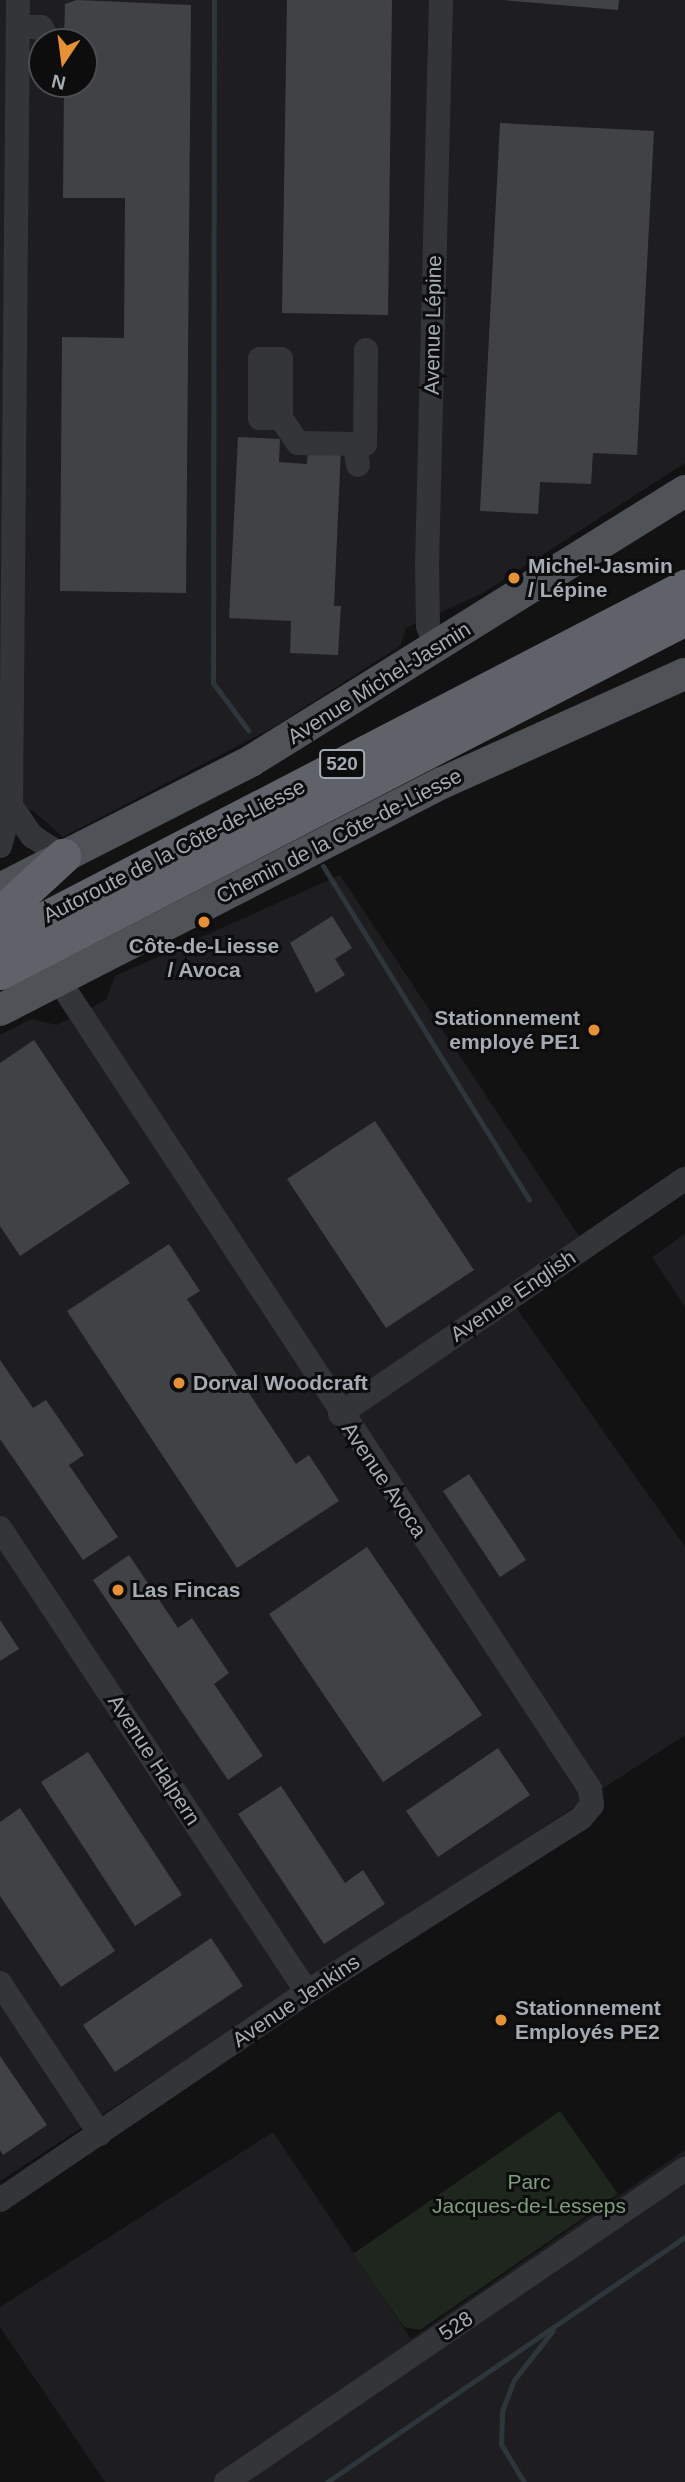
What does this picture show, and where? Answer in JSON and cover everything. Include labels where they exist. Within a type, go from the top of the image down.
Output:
[{"type":"highway","name":"Autoroute de la Côte-de-Liesse","points":[[0,942],[685,587]]},
{"type":"highway","name":"Autoroute de la Côte-de-Liesse","points":[[0,972],[685,618]]},
{"type":"highway","points":[[551,688],[685,633]]},
{"type":"highway","points":[[0,914],[63,856]]},
{"type":"main road","name":"Avenue Michel-Jasmin","points":[[63,856],[251,761],[436,649],[685,491]]},
{"type":"main road","name":"Chemin de la Côte-de-Liesse","points":[[0,1010],[442,783],[685,674]]},
{"type":"main road","points":[[0,889],[63,856]]},
{"type":"street","points":[[18,0],[18,27],[28,50]]},
{"type":"street","name":"Avenue Lépine","points":[[436,649],[428,626],[427,565],[441,0]]},
{"type":"street","points":[[18,27],[42,28]]},
{"type":"street","points":[[0,846],[11,806],[29,98]]},
{"type":"street","points":[[281,418],[298,443],[356,455],[365,444],[366,350]]},
{"type":"street","points":[[11,806],[32,836],[63,856]]},
{"type":"street","name":"Avenue Avoca","points":[[58,979],[341,1414],[590,1789],[592,1805]]},
{"type":"street","name":"Avenue English","points":[[341,1414],[685,1179]]},
{"type":"street","name":"Avenue Halpern","points":[[0,1528],[307,1992]]},
{"type":"street","name":"Avenue Jenkins","points":[[0,2200],[307,1992],[581,1818],[592,1805]]},
{"type":"street","points":[[0,1983],[100,2134]]},
{"type":"street","name":"528","points":[[226,2482],[685,2169]]},
{"type":"shaded area","points":[[0,0],[685,0],[685,463],[483,593],[406,628],[400,646],[272,728],[63,837],[32,810],[0,810]]},
{"type":"shaded area","points":[[340,875],[579,1236],[503,1289],[685,1547],[685,1735],[0,2181],[0,1035],[31,1019],[57,1025],[106,1000],[115,976]]},
{"type":"shaded area","points":[[685,1234],[685,1307],[652,1257]]},
{"type":"shaded area","points":[[273,2132],[411,2339],[685,2150],[685,2482],[105,2482],[0,2327],[0,2307]]},
{"type":"green space","name":"Parc Jacques-de-Lesseps","points":[[560,2111],[618,2194],[420,2330],[404,2327],[353,2254]]},
{"type":"building","points":[[77,0],[191,5],[186,593],[60,591],[62,337],[124,338],[125,198],[63,198],[64,98],[98,98],[98,28],[64,28],[65,4]]},
{"type":"building","points":[[287,0],[392,0],[388,315],[282,313]]},
{"type":"building","points":[[503,0],[619,0],[618,10]]},
{"type":"building","points":[[500,123],[654,131],[637,455],[593,453],[591,484],[540,482],[538,514],[480,511]]},
{"type":"building","points":[[238,437],[280,439],[279,462],[307,464],[308,448],[341,449],[334,606],[341,606],[338,655],[290,653],[291,621],[229,618]]},
{"type":"building","points":[[332,916],[352,948],[335,959],[345,975],[316,993],[290,943]]},
{"type":"building","points":[[34,1040],[130,1183],[20,1256],[0,1226],[0,1063]]},
{"type":"building","points":[[375,1121],[474,1270],[386,1328],[287,1179]]},
{"type":"building","name":"Dorval Woodcraft","points":[[169,1244],[200,1291],[187,1299],[296,1464],[309,1455],[339,1501],[237,1568],[67,1311]]},
{"type":"building","points":[[0,1360],[33,1408],[46,1400],[84,1455],[69,1465],[118,1537],[83,1560],[0,1439]]},
{"type":"building","points":[[469,1474],[526,1560],[500,1577],[443,1491]]},
{"type":"building","points":[[367,1547],[482,1715],[383,1782],[269,1614]]},
{"type":"building","points":[[129,1555],[178,1628],[192,1618],[229,1673],[214,1684],[263,1756],[228,1780],[93,1580]]},
{"type":"building","points":[[0,1620],[19,1649],[0,1661]]},
{"type":"building","points":[[498,1748],[530,1795],[438,1857],[406,1811]]},
{"type":"building","points":[[88,1752],[182,1895],[135,1926],[41,1782]]},
{"type":"building","points":[[281,1786],[345,1883],[363,1870],[385,1904],[324,1944],[238,1814]]},
{"type":"building","points":[[20,1808],[115,1951],[61,1987],[0,1896],[0,1822]]},
{"type":"building","points":[[211,1938],[243,1986],[115,2072],[83,2025]]},
{"type":"building","points":[[0,2056],[47,2125],[3,2155],[0,2150]]},
{"type":"waterway","points":[[214,0],[213,683],[248,730]]},
{"type":"waterway","points":[[323,866],[529,1200]]},
{"type":"waterway","points":[[327,2482],[685,2237]]},
{"type":"waterway","points":[[524,2482],[501,2444],[502,2411],[514,2380],[553,2330]]},
{"type":"place","name":"Michel-Jasmin / Lépine","points":[[514,578]]},
{"type":"place","name":"Côte-de-Liesse / Avoca","points":[[204,922]]},
{"type":"place","name":"Stationnement employé PE1","points":[[594,1030]]},
{"type":"place","name":"Dorval Woodcraft","points":[[179,1383]]},
{"type":"place","name":"Las Fincas","points":[[118,1590]]},
{"type":"place","name":"Stationnement Employés PE2","points":[[501,2020]]}]
